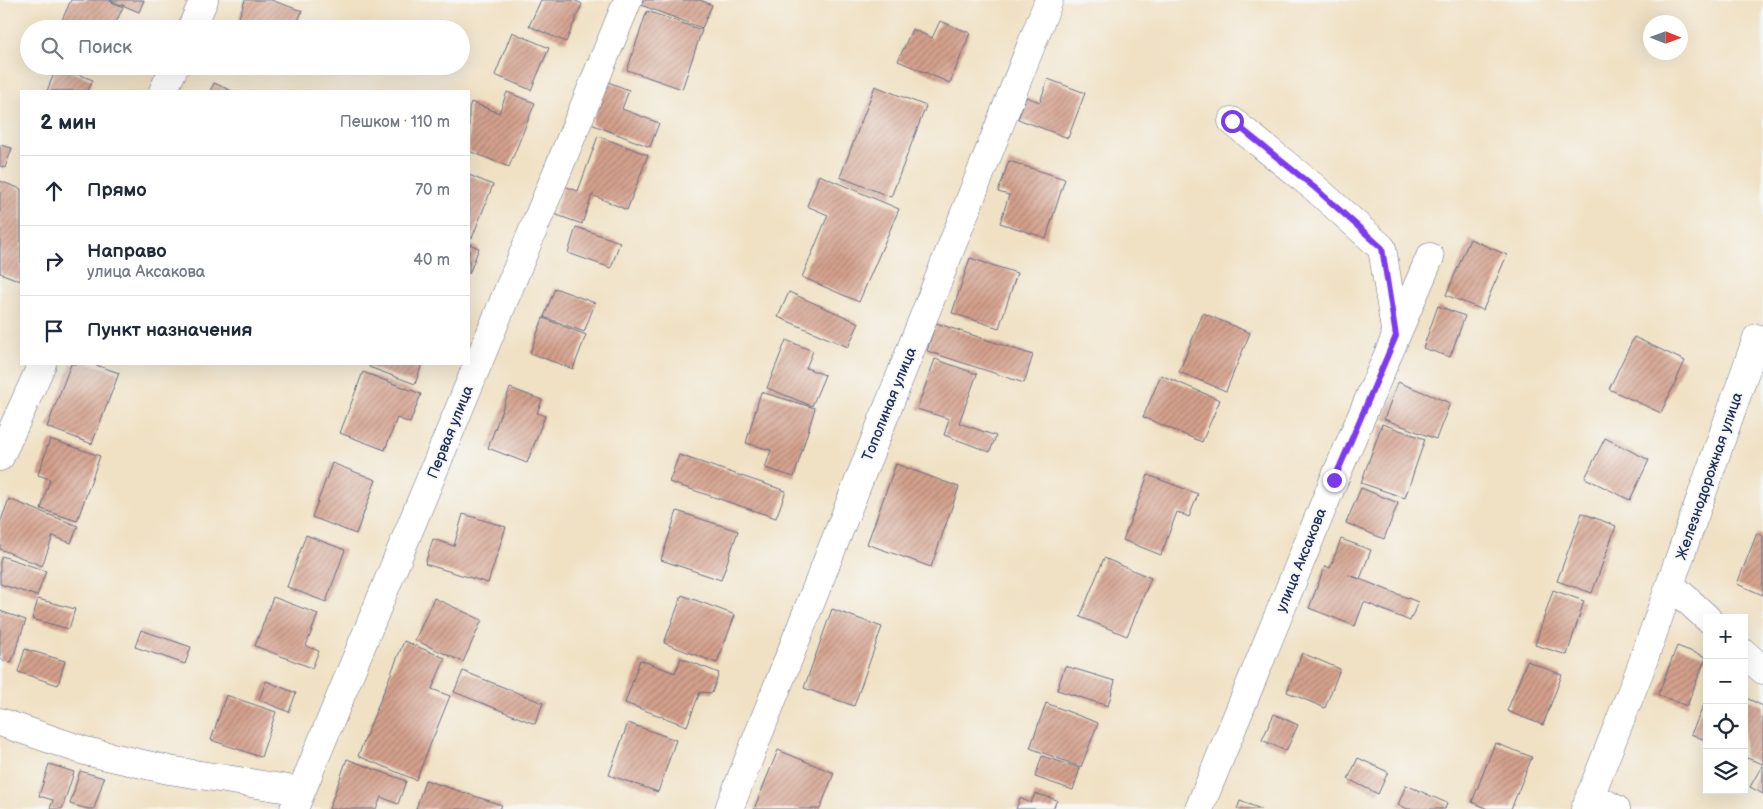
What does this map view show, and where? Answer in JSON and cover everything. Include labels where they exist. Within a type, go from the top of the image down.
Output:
[{"type":"street","points":[[195,20],[204,0]]},
{"type":"street","name":"Первая улица","points":[[298,800],[628,0]]},
{"type":"street","name":"Тополиная улица","points":[[729,809],[1049,0]]},
{"type":"street","points":[[163,90],[171,75]]},
{"type":"street","points":[[1232,121],[1315,188],[1382,248],[1396,336]]},
{"type":"street","name":"улица Аксакова","points":[[1199,809],[1334,480],[1430,257]]},
{"type":"street","name":"Железнодорожная улица","points":[[1588,802],[1671,585],[1757,338]]},
{"type":"street","points":[[0,456],[42,365]]},
{"type":"street","points":[[1671,585],[1703,614]]},
{"type":"street","points":[[1748,657],[1763,670]]},
{"type":"street","points":[[0,722],[85,751],[298,800]]},
{"type":"street","points":[[1588,802],[1616,809]]},
{"type":"building","points":[[71,0],[107,0],[123,7],[117,20],[62,20]]},
{"type":"building","points":[[110,0],[144,0],[139,12]]},
{"type":"building","points":[[245,0],[271,0],[302,11],[298,20],[238,20]]},
{"type":"building","points":[[541,0],[574,0],[582,4],[566,42],[529,26]]},
{"type":"building","points":[[643,0],[700,0],[712,5],[702,28],[641,5]]},
{"type":"building","points":[[647,11],[702,30],[682,89],[627,70]]},
{"type":"building","points":[[940,21],[970,33],[950,83],[898,61],[912,29],[932,38]]},
{"type":"building","points":[[512,32],[549,48],[531,90],[495,75]]},
{"type":"building","points":[[53,75],[80,75],[93,80],[88,90],[47,90]]},
{"type":"building","points":[[1048,79],[1085,93],[1068,138],[1018,119],[1026,97],[1040,102]]},
{"type":"building","points":[[608,82],[629,90],[622,109],[659,123],[650,147],[591,124]]},
{"type":"building","points":[[214,83],[230,90],[210,90]]},
{"type":"building","points":[[875,86],[926,106],[891,197],[840,177]]},
{"type":"building","points":[[507,92],[535,103],[509,167],[470,151],[471,102],[499,113]]},
{"type":"building","points":[[598,136],[648,155],[627,210],[592,195],[582,224],[554,214],[564,186],[578,191]]},
{"type":"building","points":[[0,145],[12,148],[5,168],[0,166]]},
{"type":"building","points":[[1009,161],[1065,179],[1046,238],[1000,223],[1009,195],[998,192]]},
{"type":"building","points":[[470,175],[493,185],[472,238],[470,237]]},
{"type":"building","points":[[819,175],[899,209],[859,302],[802,277],[828,215],[807,206]]},
{"type":"building","points":[[0,181],[20,189],[20,281],[0,273]]},
{"type":"building","points":[[576,227],[620,242],[611,268],[568,253]]},
{"type":"building","points":[[1470,239],[1507,255],[1483,310],[1446,295]]},
{"type":"building","points":[[470,244],[479,248],[470,271]]},
{"type":"building","points":[[970,258],[1017,273],[999,328],[952,313]]},
{"type":"building","points":[[555,288],[595,303],[584,332],[544,317]]},
{"type":"building","points":[[789,292],[859,323],[848,347],[778,317]]},
{"type":"building","points":[[1438,306],[1465,316],[1450,357],[1423,348]]},
{"type":"building","points":[[1203,313],[1250,333],[1226,391],[1179,372]]},
{"type":"building","points":[[543,318],[586,335],[573,369],[530,353]]},
{"type":"building","points":[[936,323],[1033,355],[1024,383],[927,351]]},
{"type":"building","points":[[1634,337],[1685,361],[1661,413],[1609,389]]},
{"type":"building","points":[[786,340],[813,351],[806,368],[825,375],[812,406],[767,388]]},
{"type":"building","points":[[935,359],[977,374],[959,423],[996,436],[990,452],[944,435],[949,419],[917,409]]},
{"type":"building","points":[[71,365],[96,365],[119,373],[92,444],[47,427]]},
{"type":"building","points":[[370,365],[422,365],[415,384],[369,367]]},
{"type":"building","points":[[363,372],[421,394],[410,423],[397,418],[385,450],[340,433]]},
{"type":"building","points":[[1161,375],[1220,400],[1202,442],[1143,417]]},
{"type":"building","points":[[1398,382],[1450,403],[1436,439],[1384,419]]},
{"type":"building","points":[[510,388],[542,400],[537,413],[545,416],[527,463],[488,448]]},
{"type":"building","points":[[761,392],[815,408],[794,477],[765,468],[771,450],[746,443]]},
{"type":"building","points":[[1382,424],[1425,439],[1405,498],[1361,483]]},
{"type":"building","points":[[1605,438],[1649,460],[1630,500],[1585,478]]},
{"type":"building","points":[[50,439],[100,456],[77,521],[41,509],[50,479],[38,475]]},
{"type":"building","points":[[679,455],[786,491],[776,518],[669,482]]},
{"type":"building","points":[[332,463],[376,480],[356,534],[312,517]]},
{"type":"building","points":[[896,464],[959,487],[931,567],[867,544]]},
{"type":"building","points":[[1148,475],[1198,494],[1189,517],[1177,512],[1161,555],[1123,540]]},
{"type":"building","points":[[1361,488],[1398,503],[1384,539],[1346,523]]},
{"type":"building","points":[[9,499],[78,526],[71,543],[53,536],[42,566],[0,549],[0,523]]},
{"type":"building","points":[[677,511],[738,531],[721,580],[661,560]]},
{"type":"building","points":[[1582,513],[1616,526],[1592,593],[1557,581]]},
{"type":"building","points":[[463,514],[506,527],[488,583],[425,564],[433,539],[454,546]]},
{"type":"building","points":[[1757,533],[1763,536],[1763,595],[1737,584]]},
{"type":"building","points":[[306,535],[345,550],[326,602],[287,587]]},
{"type":"building","points":[[1341,539],[1371,550],[1360,579],[1349,575],[1418,602],[1410,621],[1364,602],[1355,626],[1309,608],[1325,566],[1330,568]]},
{"type":"building","points":[[2,556],[46,571],[37,596],[0,584],[0,561]]},
{"type":"building","points":[[1104,558],[1151,578],[1127,636],[1080,617]]},
{"type":"building","points":[[1553,590],[1584,601],[1567,655],[1535,645]]},
{"type":"building","points":[[682,595],[735,615],[717,663],[664,643]]},
{"type":"building","points":[[273,597],[318,614],[306,646],[319,651],[312,668],[255,646]]},
{"type":"building","points":[[434,598],[482,620],[463,662],[415,640]]},
{"type":"building","points":[[38,599],[75,609],[69,629],[32,619]]},
{"type":"building","points":[[832,609],[882,627],[854,706],[804,688]]},
{"type":"building","points":[[0,611],[26,620],[11,663],[0,659]]},
{"type":"building","points":[[141,630],[191,647],[185,664],[135,647]]},
{"type":"building","points":[[404,641],[445,658],[432,689],[450,696],[416,780],[358,756]]},
{"type":"building","points":[[1677,646],[1703,656],[1703,665],[1687,706],[1658,695]]},
{"type":"building","points":[[25,649],[65,661],[58,685],[18,672]]},
{"type":"building","points":[[1302,653],[1340,669],[1325,708],[1287,692]]},
{"type":"building","points":[[681,658],[719,673],[712,693],[700,692],[687,726],[625,703],[640,660],[675,673]]},
{"type":"building","points":[[1527,661],[1562,675],[1543,725],[1507,711]]},
{"type":"building","points":[[1065,666],[1115,681],[1108,706],[1057,690]]},
{"type":"building","points":[[463,671],[543,703],[535,724],[454,692]]},
{"type":"building","points":[[266,681],[296,693],[289,712],[259,700]]},
{"type":"building","points":[[226,695],[276,712],[261,757],[211,740]]},
{"type":"building","points":[[1748,699],[1763,706],[1763,764],[1748,758]]},
{"type":"building","points":[[1046,703],[1098,723],[1081,767],[1030,748]]},
{"type":"building","points":[[1703,707],[1703,739],[1691,734]]},
{"type":"building","points":[[1274,714],[1298,725],[1286,751],[1262,740]]},
{"type":"building","points":[[628,723],[676,740],[658,792],[609,775]]},
{"type":"building","points":[[1495,743],[1532,757],[1511,809],[1488,809],[1472,802]]},
{"type":"building","points":[[778,750],[834,773],[820,809],[754,809]]},
{"type":"building","points":[[1042,756],[1080,768],[1073,790],[1035,777]]},
{"type":"building","points":[[1358,758],[1388,772],[1378,794],[1348,779]]},
{"type":"building","points":[[347,759],[406,781],[398,804],[381,797],[376,809],[329,809]]},
{"type":"building","points":[[49,764],[74,772],[62,809],[50,809],[53,800],[39,796]]},
{"type":"building","points":[[1763,764],[1763,794],[1750,787]]},
{"type":"building","points":[[80,771],[104,778],[94,809],[70,804]]},
{"type":"building","points":[[425,780],[502,805],[500,809],[416,809]]},
{"type":"building","points":[[1406,785],[1447,803],[1445,809],[1408,809],[1398,805]]},
{"type":"building","points":[[1035,793],[1057,800],[1053,809],[1016,809],[1020,798],[1031,803]]},
{"type":"building","points":[[1240,801],[1261,809],[1237,809]]},
{"type":"route","points":[[1232,121],[1315,188],[1382,248],[1396,336],[1334,480]]}]
